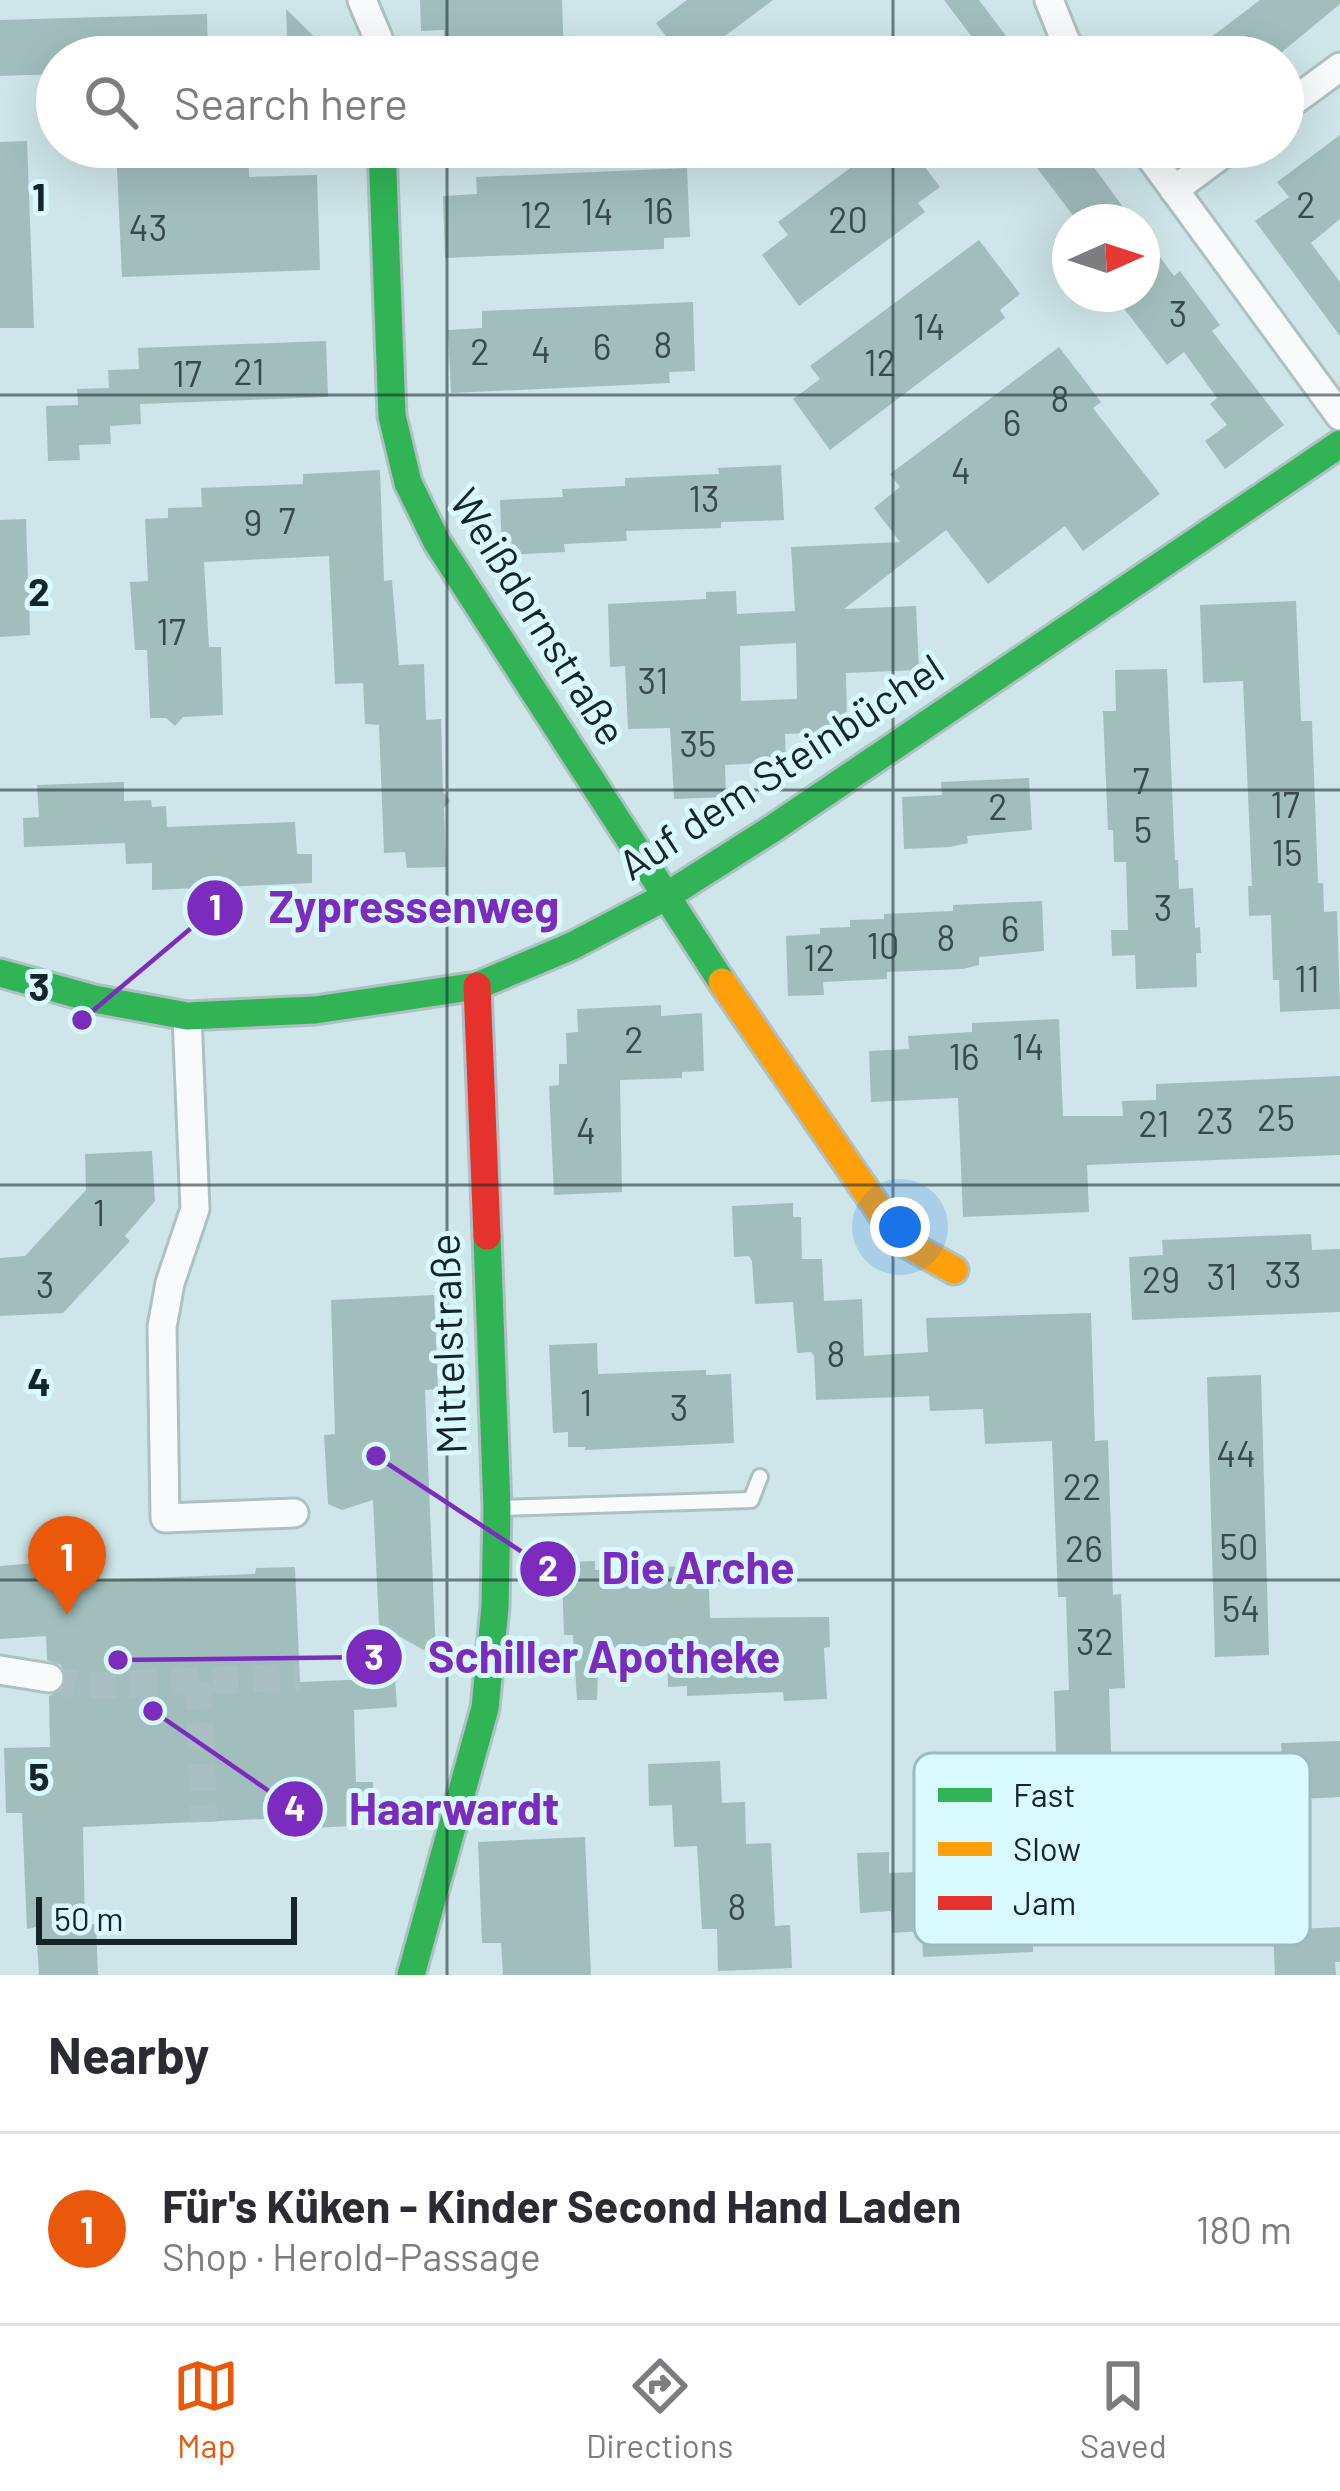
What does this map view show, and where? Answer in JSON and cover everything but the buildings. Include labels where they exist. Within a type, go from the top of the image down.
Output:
[{"type":"street","points":[[362,0],[377,36]]},
{"type":"street","points":[[1049,0],[1063,36]]},
{"type":"street","points":[[1304,94],[1340,67]]},
{"type":"street","name":"Weißdornstraße","points":[[383,168],[392,416],[408,483],[436,542],[664,897],[900,1240],[954,1270]]},
{"type":"street","points":[[1158,168],[1340,416]]},
{"type":"street","points":[[1174,190],[1204,168]]},
{"type":"street","name":"Auf dem Steinbüchel","points":[[0,973],[94,999],[188,1016],[316,1010],[477,986],[572,946],[664,897],[772,829],[1340,444]]},
{"type":"street","name":"Mittelstraße","points":[[411,1975],[485,1708],[495,1607],[497,1508],[477,986]]},
{"type":"street","points":[[188,1016],[195,1209],[170,1283],[162,1327],[165,1518],[294,1513]]},
{"type":"street","points":[[0,1670],[49,1678]]},
{"type":"lane","points":[[497,1508],[751,1499],[760,1477]]},
{"type":"tunnel","points":[[49,1678],[81,1686],[299,1677]]},
{"type":"tunnel","points":[[198,1682],[204,1822]]},
{"type":"traffic: fast","points":[[383,168],[392,416],[408,483],[437,542],[722,982]]},
{"type":"traffic: fast","points":[[0,973],[94,999],[187,1016],[315,1010],[477,986],[572,946],[665,897],[1340,444]]},
{"type":"traffic: fast","points":[[411,1975],[485,1708],[495,1607],[497,1508],[487,1236]]},
{"type":"traffic: slow","points":[[722,982],[900,1240],[954,1270]]},
{"type":"traffic: jam","points":[[477,986],[487,1236]]},
{"type":"place","name":"Zypressenweg","points":[[82,1020]]},
{"type":"place","name":"Die Arche","points":[[376,1456]]},
{"type":"place","name":"Für's Küken - Kinder Second Hand Laden","points":[[67,1615]]},
{"type":"place","name":"Schiller Apotheke","points":[[118,1660]]},
{"type":"place","name":"Haarwardt","points":[[153,1711]]}]
